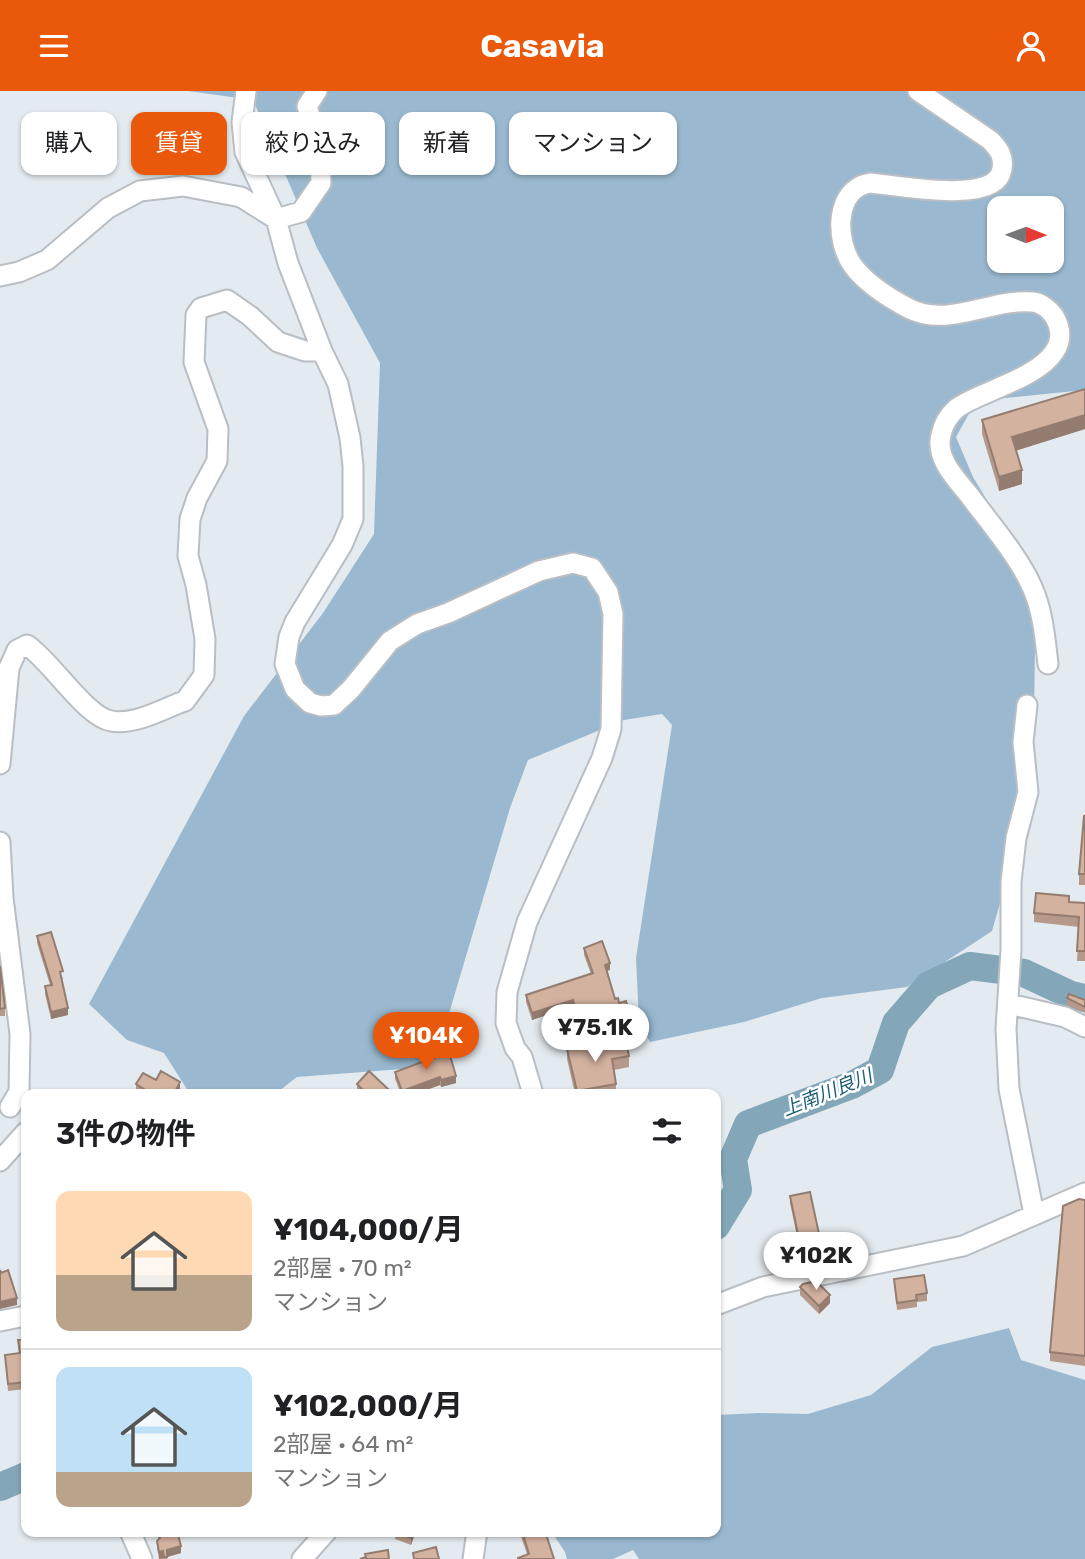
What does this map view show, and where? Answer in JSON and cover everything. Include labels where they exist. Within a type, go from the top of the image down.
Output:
[{"type":"street","points":[[246,91],[242,122],[245,152],[276,219],[288,263],[338,384],[354,466],[353,519],[342,545],[289,636],[285,664],[295,689],[310,703],[334,705],[351,689],[390,641],[416,624],[448,613],[539,571],[573,562],[592,568],[608,592],[613,614],[611,729],[602,758],[527,922],[507,992],[506,1023],[515,1048],[522,1057],[532,1089]]},
{"type":"street","points":[[0,276],[19,272],[47,260],[108,208],[140,191],[183,186],[241,197],[276,219],[301,212],[321,183],[320,148],[307,106],[317,91]]},
{"type":"street","points":[[918,91],[990,140],[1000,151],[1003,162],[1001,174],[993,183],[981,188],[954,191],[870,183],[857,185],[848,195],[842,209],[844,249],[853,265],[870,283],[909,309],[934,315],[959,314],[1034,302],[1045,307],[1055,317],[1061,332],[1056,353],[1026,378],[980,395],[956,409],[946,422],[940,444],[944,461],[1001,537],[1032,586],[1042,617],[1048,664]]},
{"type":"street","points":[[0,764],[9,668],[17,650],[27,645],[39,653],[88,708],[110,721],[135,719],[185,701],[204,675],[205,639],[196,585],[187,556],[190,519],[197,498],[217,461],[218,429],[194,362],[196,316],[201,308],[227,300],[250,316],[278,342],[305,351],[323,351]]},
{"type":"street","points":[[1027,705],[1023,742],[1028,792],[1016,838],[1011,882],[1009,1004],[1006,1029],[1009,1089],[1034,1214]]},
{"type":"street","points":[[0,842],[3,898],[20,1034],[19,1092],[5,1102],[21,1117]]},
{"type":"street","points":[[1009,1004],[1065,1017],[1085,1027]]},
{"type":"street","points":[[0,1161],[21,1138]]},
{"type":"street","points":[[721,1303],[763,1287],[963,1246],[1085,1193]]},
{"type":"street","points":[[0,1321],[21,1317]]},
{"type":"street","points":[[133,1537],[142,1559]]},
{"type":"street","points":[[302,1559],[322,1537]]},
{"type":"street","points":[[472,1559],[476,1537]]},
{"type":"shaded area","points":[[188,91],[1085,91],[1085,390],[976,401],[956,437],[973,477],[1036,581],[1034,715],[1029,803],[992,931],[907,987],[822,998],[744,1022],[650,1042],[639,1022],[636,958],[672,725],[662,714],[624,720],[528,760],[510,808],[445,1027],[416,1068],[297,1077],[281,1089],[187,1089],[164,1053],[127,1040],[89,1004],[244,716],[323,613],[374,534],[380,363],[317,248],[285,175],[385,175],[385,112],[258,112],[253,100]]},
{"type":"shaded area","points":[[1009,1328],[1021,1360],[1085,1380],[1085,1559],[639,1559],[633,1550],[613,1559],[567,1559],[555,1537],[721,1537],[721,1415],[808,1414],[871,1395],[932,1347]]},
{"type":"building","points":[[1085,389],[1085,415],[1012,437],[1022,470],[999,477],[982,420]]},
{"type":"building","points":[[1084,816],[1085,874],[1079,874]]},
{"type":"building","points":[[1036,893],[1069,896],[1069,902],[1085,903],[1085,951],[1077,951],[1079,917],[1034,913]]},
{"type":"building","points":[[51,932],[63,971],[60,972],[68,1008],[51,1012],[45,986],[52,985],[37,936]]},
{"type":"building","points":[[602,941],[610,963],[605,965],[615,999],[618,998],[619,1003],[626,1001],[630,1018],[610,1024],[606,1007],[578,1016],[573,1000],[532,1013],[526,995],[593,973],[584,948]]},
{"type":"building","points":[[0,966],[5,1008],[0,1009]]},
{"type":"building","points":[[1069,994],[1085,1000],[1085,1007],[1067,998]]},
{"type":"building","points":[[606,1042],[606,1045],[626,1042],[629,1056],[612,1059],[616,1084],[577,1089],[567,1049]]},
{"type":"building","points":[[449,1052],[456,1076],[441,1080],[440,1077],[401,1089],[395,1072]]},
{"type":"building","points":[[161,1071],[180,1082],[176,1089],[144,1089],[136,1084],[143,1073],[156,1080]]},
{"type":"building","points":[[369,1071],[388,1089],[362,1089],[357,1084]]},
{"type":"building","points":[[810,1192],[819,1234],[799,1239],[790,1196]]},
{"type":"building","points":[[1079,1199],[1085,1200],[1085,1356],[1050,1352],[1063,1206]]},
{"type":"building","points":[[0,1270],[1,1273],[8,1270],[17,1298],[0,1302]]},
{"type":"building","points":[[924,1275],[927,1293],[916,1295],[917,1300],[897,1303],[894,1279]]},
{"type":"building","points":[[816,1281],[830,1295],[819,1306],[800,1287]]},
{"type":"building","points":[[18,1340],[21,1340],[21,1383],[8,1384],[5,1355],[20,1353]]},
{"type":"building","points":[[179,1537],[181,1546],[167,1550],[167,1557],[164,1557],[163,1551],[159,1552],[157,1541],[160,1538]]},
{"type":"building","points":[[524,1537],[547,1537],[554,1559],[518,1559],[529,1554]]},
{"type":"building","points":[[436,1547],[439,1559],[414,1559],[413,1553]]},
{"type":"building","points":[[388,1550],[389,1559],[360,1559],[366,1557],[365,1554]]},
{"type":"waterway","name":"上南川良川","points":[[721,1218],[738,1190],[733,1159],[748,1124],[852,1085],[880,1070],[896,1023],[929,985],[970,966],[1024,973],[1071,995],[1085,998]]},
{"type":"waterway","name":"上南川良川","points":[[0,1487],[21,1478]]}]
